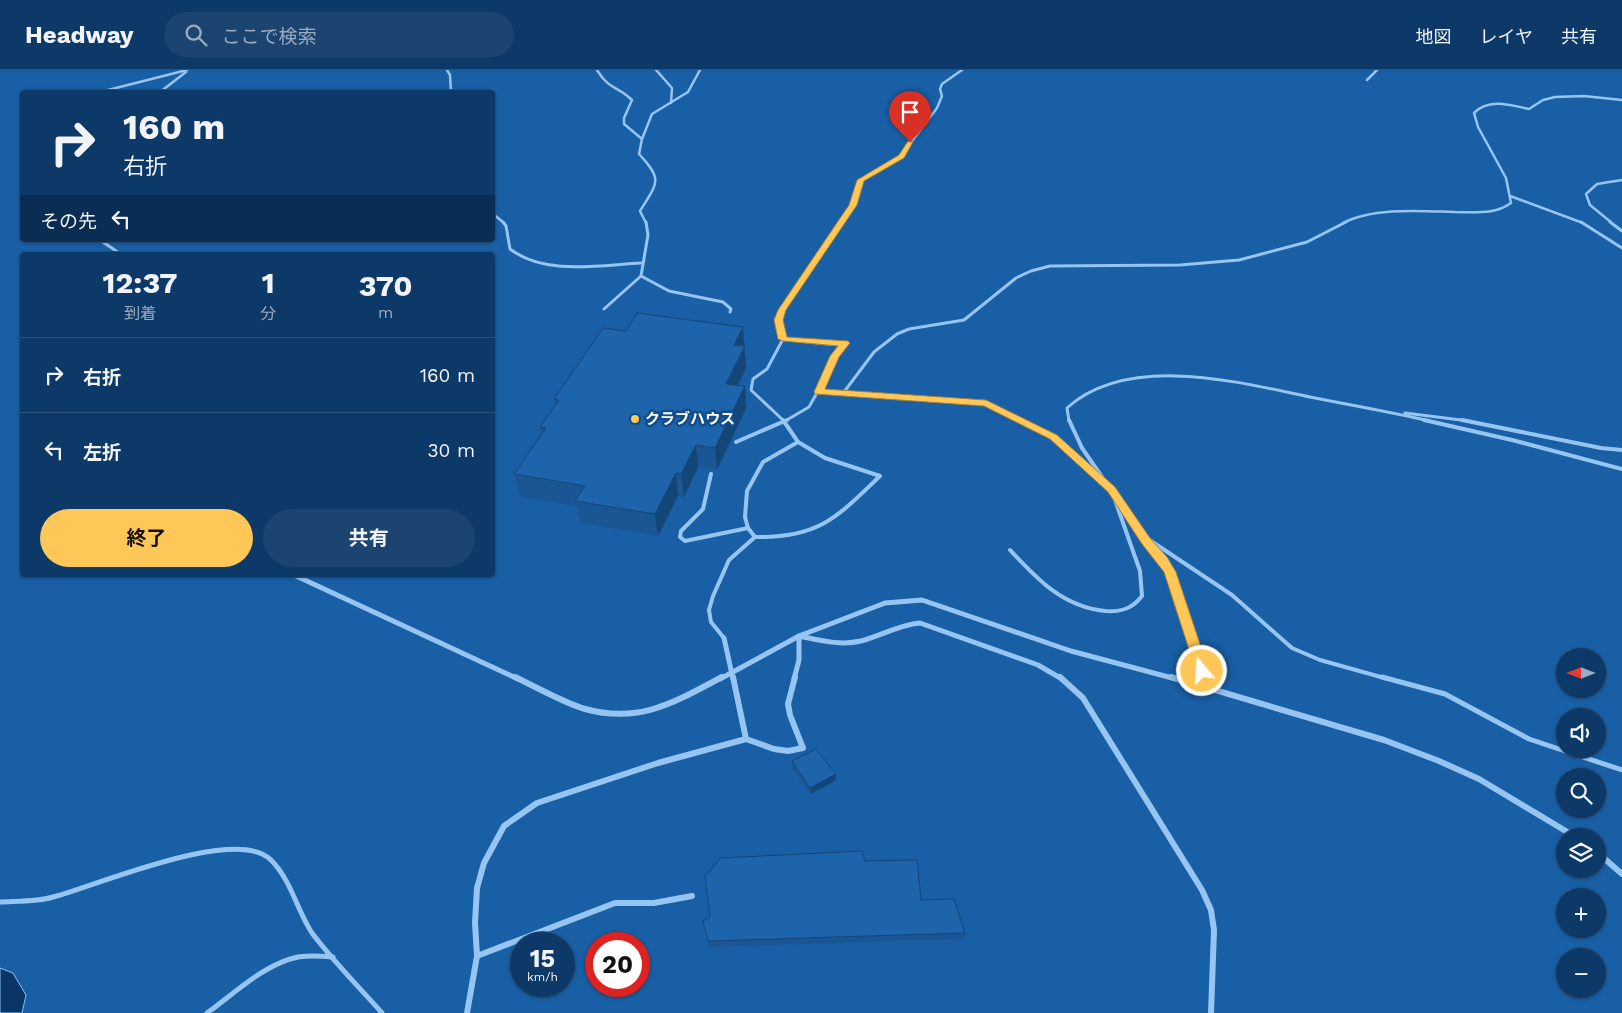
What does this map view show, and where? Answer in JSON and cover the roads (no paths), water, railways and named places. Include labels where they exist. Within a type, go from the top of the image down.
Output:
[{"type":"street","points":[[298,577],[584,709],[615,714],[647,712],[672,704],[798,636],[885,603],[922,600],[1071,651],[1208,687],[1384,740],[1439,760],[1479,779],[1561,828]]},
{"type":"street","points":[[798,636],[831,642],[860,641],[903,624],[920,623],[1038,664],[1063,679],[1083,698],[1095,715],[1202,890],[1211,910],[1214,930],[1211,1013]]},
{"type":"street","points":[[466,1013],[477,956],[475,923],[477,888],[484,864],[504,826],[537,803],[658,763],[746,739],[767,749],[792,752],[803,748],[790,715],[788,704],[799,660],[798,636]]},
{"type":"street","points":[[724,638],[746,739]]},
{"type":"street","points":[[1606,860],[1622,874]]},
{"type":"street","points":[[477,956],[591,910],[615,903],[654,903],[692,896]]},
{"type":"lane","points":[[108,90],[188,70]]},
{"type":"lane","points":[[163,90],[188,70]]},
{"type":"lane","points":[[447,70],[450,74],[451,90]]},
{"type":"lane","points":[[597,70],[605,83],[632,100],[624,118],[624,124],[642,139]]},
{"type":"lane","points":[[656,70],[672,86],[674,92],[671,103]]},
{"type":"lane","points":[[642,276],[641,263],[648,245],[648,228],[640,211],[653,189],[655,173],[639,154],[642,139],[652,114],[688,92],[700,70]]},
{"type":"lane","points":[[724,638],[711,622],[710,610],[713,596],[729,560],[754,537],[778,538],[804,534],[818,528],[852,504],[880,476],[825,458],[798,442],[784,421],[751,390],[753,379],[767,369],[783,339],[779,320],[782,310],[853,205],[860,180],[901,156],[937,108],[942,96],[940,88],[942,84],[962,70]]},
{"type":"lane","points":[[1367,80],[1378,70]]},
{"type":"lane","points":[[844,392],[874,352],[897,334],[909,329],[964,320],[1016,278],[1031,271],[1050,266],[1189,264],[1239,260],[1308,242],[1349,220],[1373,214],[1416,210],[1489,212],[1503,209],[1511,203],[1506,178],[1478,127],[1474,113],[1478,108],[1484,104],[1491,104],[1529,109],[1537,102],[1546,99],[1573,96],[1622,100]]},
{"type":"lane","points":[[1622,180],[1600,182],[1589,188],[1586,194],[1590,205],[1622,231]]},
{"type":"lane","points":[[1510,196],[1578,220],[1622,248]]},
{"type":"lane","points":[[495,216],[506,225],[509,247],[520,257],[532,262],[584,265],[641,263]]},
{"type":"lane","points":[[103,242],[118,252]]},
{"type":"lane","points":[[604,309],[642,276]]},
{"type":"lane","points":[[642,276],[669,291],[723,302],[732,309],[730,312]]},
{"type":"lane","points":[[736,442],[808,409],[819,392],[834,356],[845,343],[827,344],[783,339]]},
{"type":"lane","points":[[1208,687],[1170,572],[1082,448],[1070,424],[1067,408],[1077,397],[1092,389],[1146,377],[1205,380],[1270,388],[1389,412],[1572,455],[1622,469]]},
{"type":"lane","points":[[819,392],[844,392],[986,403],[1054,437],[1112,489],[1140,571],[1142,596],[1134,607],[1121,612],[1090,611],[1072,604],[1043,585],[1010,550]]},
{"type":"lane","points":[[1389,412],[1459,419],[1601,448],[1622,450]]},
{"type":"lane","points":[[754,537],[748,528],[745,517],[748,491],[764,462],[798,442]]},
{"type":"lane","points":[[711,474],[703,509],[681,531],[680,537],[685,541],[695,540],[748,528]]},
{"type":"lane","points":[[1142,535],[1232,595],[1292,648],[1320,660],[1359,672],[1416,685],[1445,694],[1529,739],[1622,770]]},
{"type":"lane","points":[[0,902],[51,898],[154,864],[218,849],[246,849],[270,859],[285,880],[312,932],[382,1013]]},
{"type":"lane","points":[[207,1013],[273,967],[292,958],[308,956],[334,957]]},
{"type":"place","name":"クラブハウス","points":[[635,419]]}]
